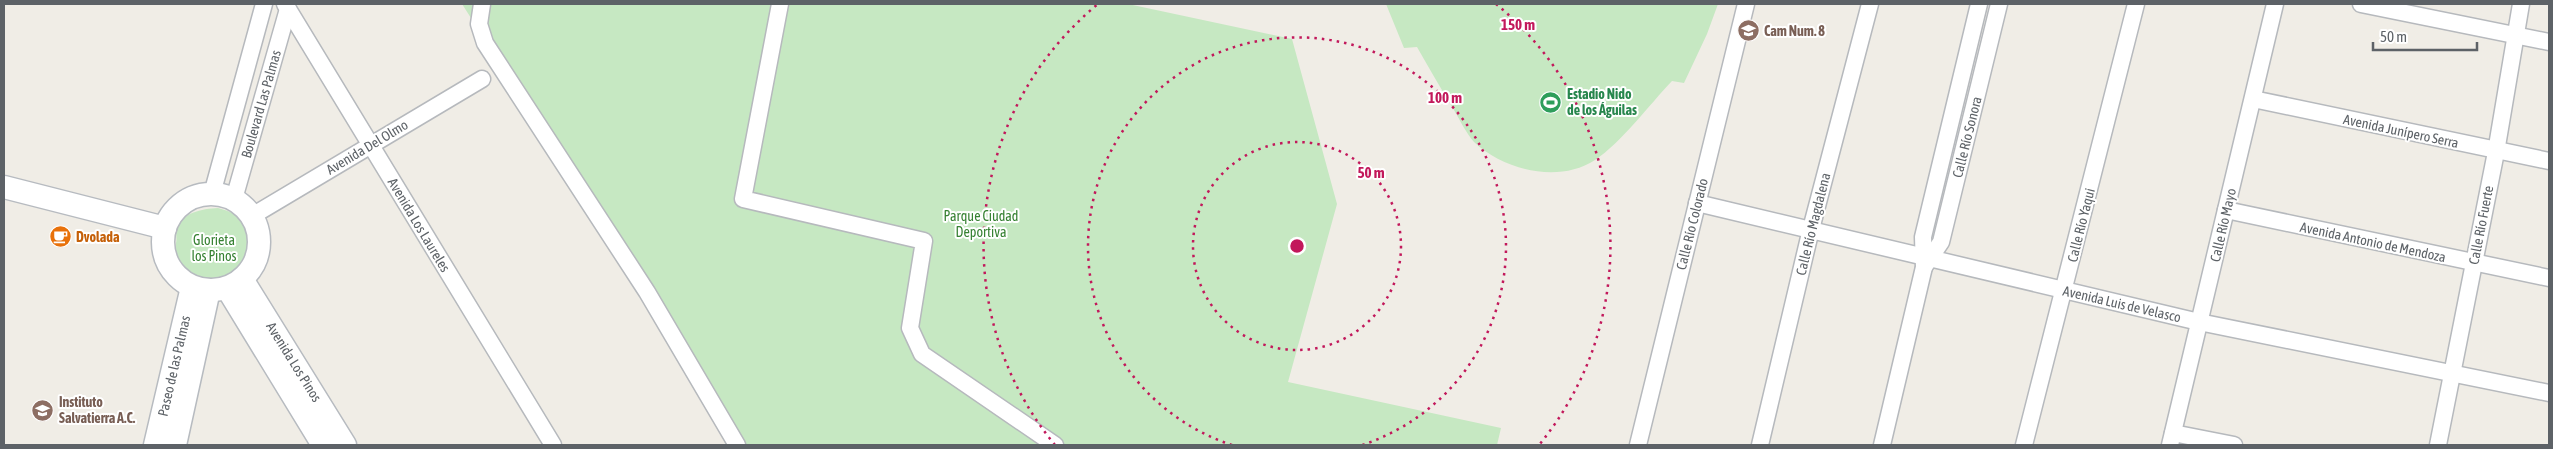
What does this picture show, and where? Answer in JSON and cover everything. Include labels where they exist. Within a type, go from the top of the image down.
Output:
[{"type":"street","name":"Boulevard Las Palmas","points":[[212,194],[264,4]]},
{"type":"street","points":[[482,4],[479,24],[485,44],[647,292],[737,445]]},
{"type":"street","points":[[780,4],[743,199],[924,241],[910,328],[922,354],[1055,445]]},
{"type":"street","name":"Calle Río Colorado","points":[[1638,445],[1746,4]]},
{"type":"street","name":"Calle Río Magdalena","points":[[1760,445],[1811,229],[1870,4]]},
{"type":"street","name":"Calle Río Sonora","points":[[1882,445],[1926,260],[1923,237],[1979,4]]},
{"type":"street","name":"Calle Río Sonora","points":[[1926,260],[1941,242],[1999,4]]},
{"type":"street","name":"Calle Río Yaqui","points":[[2024,445],[2065,291],[2136,4]]},
{"type":"street","name":"Calle Río Mayo","points":[[2171,439],[2275,4]]},
{"type":"street","points":[[2361,4],[2549,42]]},
{"type":"street","name":"Calle Río Fuerte","points":[[2438,445],[2496,152],[2521,4]]},
{"type":"street","name":"Boulevard Las Palmas","points":[[234,199],[286,6]]},
{"type":"street","name":"Avenida Los Laureles","points":[[286,6],[553,445]]},
{"type":"street","name":"Avenida Del Olmo","points":[[252,216],[482,79]]},
{"type":"street","name":"Avenida Junípero Serra","points":[[2252,99],[2496,152],[2549,161]]},
{"type":"street","points":[[4,187],[165,228]]},
{"type":"street","points":[[212,194],[234,199],[252,216],[259,232],[259,249],[253,266],[218,286],[178,277],[167,263],[163,246],[165,228],[172,214],[182,203],[196,196],[212,194]]},
{"type":"street","name":"Avenida Luis de Velasco","points":[[1697,203],[1811,229],[1926,260],[2199,322],[2549,393]]},
{"type":"street","name":"Avenida Antonio de Mendoza","points":[[2226,210],[2474,264],[2549,278]]},
{"type":"street","name":"Paseo de las Palmas","points":[[155,445],[218,286]]},
{"type":"street","name":"Paseo de las Palmas","points":[[175,445],[218,286]]},
{"type":"street","name":"Avenida Los Pinos","points":[[218,286],[323,445]]},
{"type":"street","name":"Avenida Los Pinos","points":[[218,286],[345,445]]},
{"type":"street","points":[[2171,439],[2234,445]]},
{"type":"green space","name":"Parque Ciudad Deportiva","points":[[462,4],[1128,4],[1292,39],[1337,204],[1288,382],[1501,428],[1497,445],[737,445],[647,292]]},
{"type":"green space","name":"Estadio Nido de los Águilas","points":[[1386,4],[1718,4],[1707,34],[1684,83],[1672,81],[1625,134],[1595,160],[1565,171],[1548,172],[1516,166],[1500,160],[1474,142],[1417,47],[1404,48]]},
{"type":"green space","name":"Glorieta los Pinos","points":[[218,208],[238,216],[251,232],[252,251],[247,269],[242,277],[227,285],[185,280],[178,267],[176,258],[176,231],[182,220],[187,216],[205,209]]},
{"type":"place","name":"Cam Num. 8","points":[[1748,31]]},
{"type":"place","name":"Estadio Nido de los Águilas","points":[[1551,102]]},
{"type":"place","name":"Dvolada","points":[[60,237]]},
{"type":"place","name":"Instituto Salvatierra A.C.","points":[[43,410]]}]
